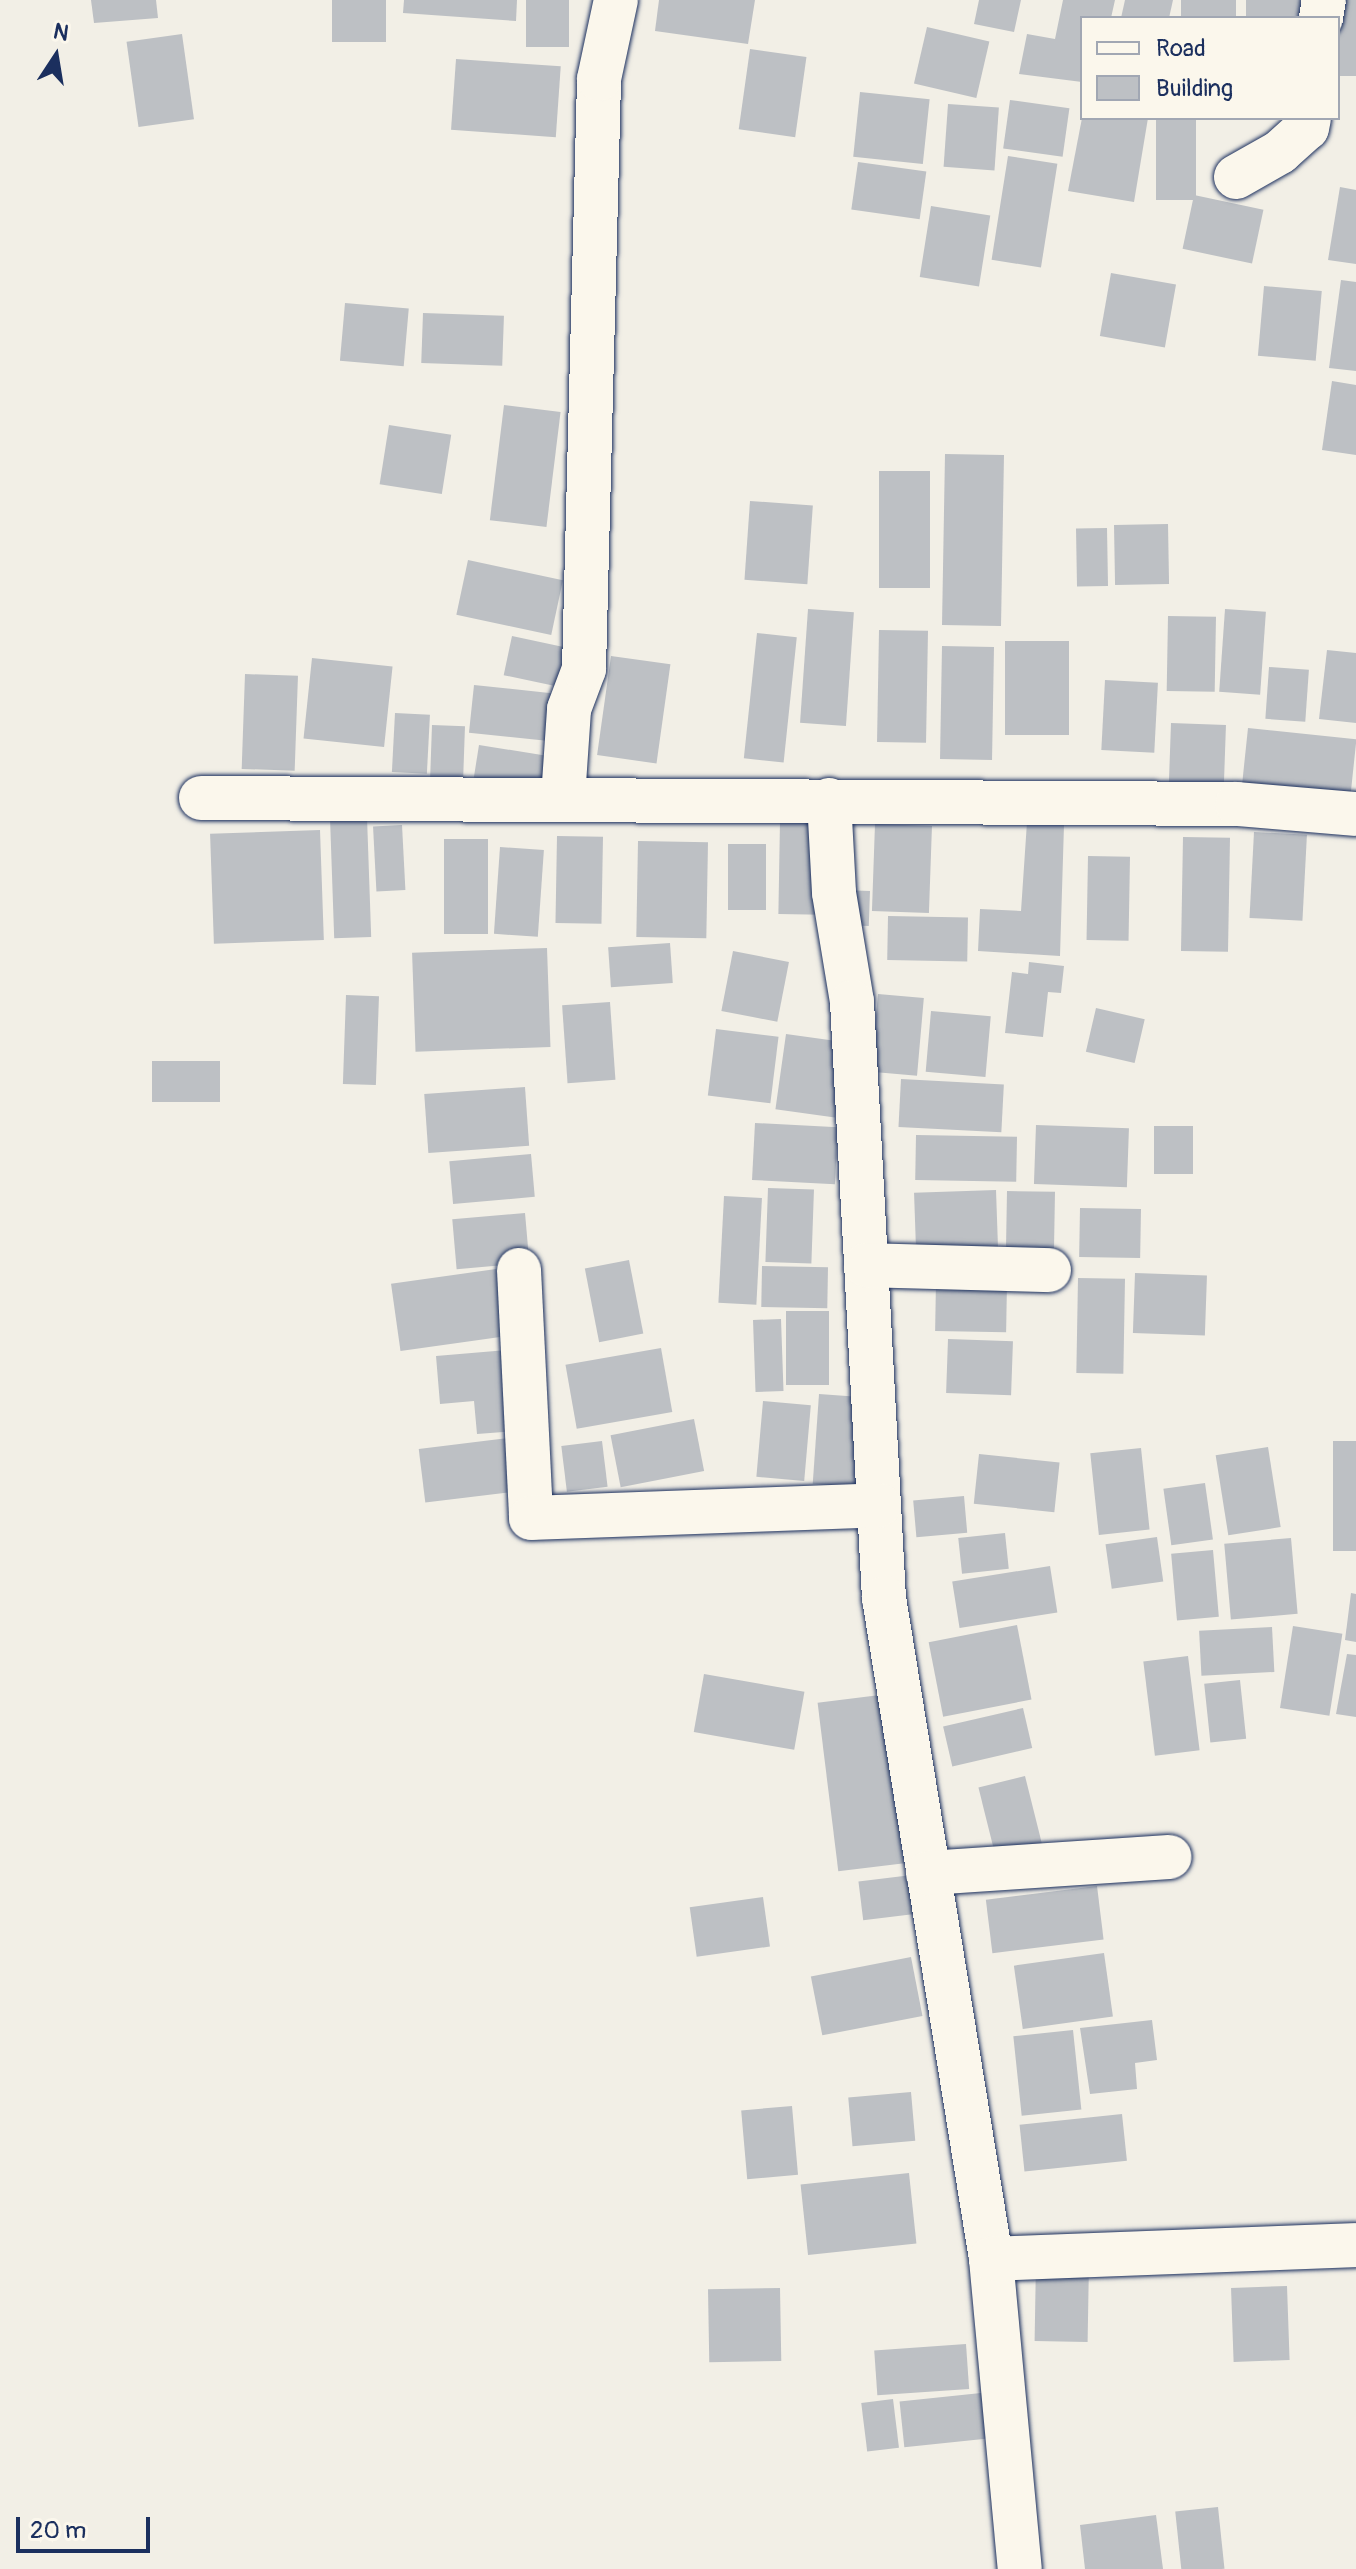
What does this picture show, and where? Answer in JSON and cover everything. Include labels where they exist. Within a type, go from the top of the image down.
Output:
[{"type":"street","points":[[563,798],[569,709],[584,669],[599,79],[616,0]]},
{"type":"street","points":[[1236,177],[1280,152],[1307,128],[1309,120]]},
{"type":"street","points":[[201,798],[1237,804],[1356,814]]},
{"type":"street","points":[[829,800],[834,893],[852,1002],[884,1598],[991,2259],[1020,2569]]},
{"type":"street","points":[[866,1265],[1049,1270]]},
{"type":"street","points":[[519,1270],[531,1518],[879,1505]]},
{"type":"street","points":[[928,1873],[1169,1857]]},
{"type":"street","points":[[991,2259],[1356,2245]]},
{"type":"building","points":[[91,0],[156,0],[158,18],[94,23]]},
{"type":"building","points":[[332,0],[386,0],[386,42],[332,42]]},
{"type":"building","points":[[404,0],[517,0],[516,21],[403,13]]},
{"type":"building","points":[[526,0],[569,0],[569,47],[526,47]]},
{"type":"building","points":[[659,0],[755,0],[748,44],[655,31]]},
{"type":"building","points":[[979,0],[1021,0],[1014,32],[974,24]]},
{"type":"building","points":[[1063,0],[1115,0],[1111,16],[1080,16],[1080,82],[1019,74],[1027,34],[1055,39]]},
{"type":"building","points":[[1125,0],[1173,0],[1169,16],[1121,16]]},
{"type":"building","points":[[1181,0],[1236,0],[1236,16],[1181,16]]},
{"type":"building","points":[[1246,0],[1312,0],[1312,16],[1246,16]]},
{"type":"building","points":[[1339,0],[1356,0],[1356,76],[1340,76]]},
{"type":"building","points":[[927,27],[989,41],[976,98],[914,84]]},
{"type":"building","points":[[182,34],[194,119],[139,127],[127,42]]},
{"type":"building","points":[[750,49],[806,57],[795,137],[739,129]]},
{"type":"building","points":[[456,59],[561,66],[556,137],[451,130]]},
{"type":"building","points":[[860,92],[930,99],[923,164],[853,157]]},
{"type":"building","points":[[1010,100],[1069,108],[1063,157],[1003,149]]},
{"type":"building","points":[[948,104],[999,108],[994,170],[944,167]]},
{"type":"building","points":[[1082,120],[1148,120],[1134,202],[1068,191]]},
{"type":"building","points":[[1156,120],[1196,120],[1196,200],[1156,200]]},
{"type":"building","points":[[1008,156],[1057,164],[1041,268],[992,260]]},
{"type":"building","points":[[858,162],[926,172],[920,219],[851,210]]},
{"type":"building","points":[[1340,187],[1356,190],[1356,264],[1328,260]]},
{"type":"building","points":[[1194,195],[1263,210],[1252,264],[1183,249]]},
{"type":"building","points":[[931,206],[990,215],[979,286],[920,277]]},
{"type":"building","points":[[1111,273],[1176,284],[1165,347],[1100,336]]},
{"type":"building","points":[[1341,280],[1356,282],[1356,371],[1329,368]]},
{"type":"building","points":[[1264,286],[1322,291],[1316,361],[1258,356]]},
{"type":"building","points":[[345,303],[409,309],[404,366],[340,361]]},
{"type":"building","points":[[423,313],[504,316],[502,366],[421,363]]},
{"type":"building","points":[[1332,381],[1356,385],[1356,455],[1322,450]]},
{"type":"building","points":[[504,405],[561,412],[546,527],[490,520]]},
{"type":"building","points":[[389,425],[451,435],[442,494],[380,484]]},
{"type":"building","points":[[945,454],[1004,455],[1001,626],[942,625]]},
{"type":"building","points":[[879,471],[930,471],[930,588],[879,588]]},
{"type":"building","points":[[750,501],[813,505],[807,584],[744,580]]},
{"type":"building","points":[[1168,524],[1169,584],[1115,585],[1114,525]]},
{"type":"building","points":[[1107,528],[1108,586],[1077,587],[1076,529]]},
{"type":"building","points":[[468,560],[563,580],[551,635],[456,615]]},
{"type":"building","points":[[808,609],[854,612],[846,726],[800,723]]},
{"type":"building","points":[[1225,609],[1266,612],[1260,695],[1219,692]]},
{"type":"building","points":[[1168,616],[1216,617],[1215,692],[1167,691]]},
{"type":"building","points":[[879,630],[928,631],[926,743],[877,742]]},
{"type":"building","points":[[757,633],[797,637],[784,762],[744,758]]},
{"type":"building","points":[[512,636],[578,650],[569,689],[504,675]]},
{"type":"building","points":[[1005,641],[1069,641],[1069,735],[1005,735]]},
{"type":"building","points":[[942,646],[994,647],[992,760],[940,759]]},
{"type":"building","points":[[1327,650],[1356,653],[1356,723],[1319,719]]},
{"type":"building","points":[[611,656],[670,664],[656,763],[597,755]]},
{"type":"building","points":[[312,658],[393,666],[384,747],[304,739]]},
{"type":"building","points":[[1269,667],[1309,670],[1305,722],[1265,719]]},
{"type":"building","points":[[245,674],[298,676],[295,771],[242,769]]},
{"type":"building","points":[[1105,680],[1158,683],[1154,753],[1101,750]]},
{"type":"building","points":[[474,685],[559,694],[554,742],[469,733]]},
{"type":"building","points":[[395,713],[430,715],[427,774],[392,772]]},
{"type":"building","points":[[1171,723],[1226,725],[1224,787],[1169,785]]},
{"type":"building","points":[[432,725],[465,726],[463,785],[430,784]]},
{"type":"building","points":[[1248,728],[1356,739],[1351,795],[1242,784]]},
{"type":"building","points":[[479,745],[551,756],[546,789],[474,778]]},
{"type":"building","points":[[367,817],[371,937],[334,938],[330,818]]},
{"type":"building","points":[[780,821],[823,822],[821,915],[778,914]]},
{"type":"building","points":[[1027,822],[1064,825],[1060,956],[978,951],[980,909],[1021,911]]},
{"type":"building","points":[[875,824],[932,826],[929,913],[872,911]]},
{"type":"building","points":[[402,825],[405,890],[376,891],[373,827]]},
{"type":"building","points":[[320,830],[324,940],[214,944],[210,834]]},
{"type":"building","points":[[1254,832],[1307,835],[1302,921],[1249,918]]},
{"type":"building","points":[[557,836],[603,837],[601,924],[555,923]]},
{"type":"building","points":[[1183,837],[1230,838],[1228,952],[1181,951]]},
{"type":"building","points":[[444,839],[488,839],[488,934],[444,934]]},
{"type":"building","points":[[638,841],[708,842],[706,938],[636,937]]},
{"type":"building","points":[[728,844],[766,844],[766,910],[728,910]]},
{"type":"building","points":[[500,847],[544,850],[538,937],[494,934]]},
{"type":"building","points":[[1088,856],[1130,857],[1129,941],[1087,940]]},
{"type":"building","points":[[842,890],[870,891],[869,926],[841,925]]},
{"type":"building","points":[[888,916],[968,917],[967,961],[887,960]]},
{"type":"building","points":[[670,943],[673,983],[611,987],[608,947]]},
{"type":"building","points":[[547,948],[550,1047],[416,1052],[412,953]]},
{"type":"building","points":[[733,951],[789,962],[777,1022],[721,1011]]},
{"type":"building","points":[[1029,962],[1064,966],[1061,993],[1048,992],[1043,1037],[1005,1033],[1012,972],[1028,974]]},
{"type":"building","points":[[878,994],[924,998],[917,1076],[871,1072]]},
{"type":"building","points":[[346,995],[379,996],[376,1085],[343,1084]]},
{"type":"building","points":[[610,1002],[615,1080],[568,1083],[562,1005]]},
{"type":"building","points":[[1096,1008],[1145,1019],[1135,1063],[1086,1052]]},
{"type":"building","points":[[931,1011],[991,1016],[985,1077],[926,1072]]},
{"type":"building","points":[[716,1029],[779,1037],[770,1103],[708,1096]]},
{"type":"building","points":[[786,1034],[845,1042],[835,1118],[775,1109]]},
{"type":"building","points":[[152,1061],[220,1061],[220,1102],[152,1102]]},
{"type":"building","points":[[901,1079],[1004,1084],[1001,1132],[898,1127]]},
{"type":"building","points":[[525,1087],[529,1146],[428,1153],[424,1094]]},
{"type":"building","points":[[755,1123],[838,1127],[835,1184],[752,1180]]},
{"type":"building","points":[[1036,1125],[1129,1128],[1127,1187],[1034,1184]]},
{"type":"building","points":[[1154,1126],[1193,1126],[1193,1174],[1154,1174]]},
{"type":"building","points":[[916,1135],[1017,1137],[1016,1182],[915,1180]]},
{"type":"building","points":[[531,1154],[535,1197],[453,1204],[449,1161]]},
{"type":"building","points":[[768,1188],[814,1190],[811,1264],[765,1262]]},
{"type":"building","points":[[996,1190],[998,1252],[916,1255],[914,1193]]},
{"type":"building","points":[[1007,1191],[1055,1192],[1054,1259],[1006,1258]]},
{"type":"building","points":[[724,1196],[762,1198],[756,1305],[718,1303]]},
{"type":"building","points":[[1080,1208],[1141,1209],[1140,1258],[1079,1257]]},
{"type":"building","points":[[525,1213],[529,1263],[457,1269],[452,1219]]},
{"type":"building","points":[[629,1260],[643,1334],[599,1342],[585,1269]]},
{"type":"building","points":[[762,1266],[828,1267],[827,1308],[761,1307]]},
{"type":"building","points":[[496,1269],[505,1336],[400,1351],[391,1284]]},
{"type":"building","points":[[1135,1273],[1207,1276],[1205,1335],[1133,1333]]},
{"type":"building","points":[[1078,1278],[1125,1279],[1123,1374],[1076,1373]]},
{"type":"building","points":[[936,1281],[1007,1282],[1006,1332],[935,1331]]},
{"type":"building","points":[[786,1311],[829,1311],[829,1385],[786,1385]]},
{"type":"building","points":[[781,1319],[784,1391],[756,1392],[753,1320]]},
{"type":"building","points":[[948,1339],[1013,1341],[1011,1395],[946,1393]]},
{"type":"building","points":[[661,1348],[672,1412],[577,1429],[565,1365]]},
{"type":"building","points":[[518,1349],[516,1431],[477,1434],[474,1401],[440,1404],[436,1356]]},
{"type":"building","points":[[819,1394],[871,1398],[865,1487],[813,1484]]},
{"type":"building","points":[[763,1401],[811,1405],[804,1481],[756,1477]]},
{"type":"building","points":[[694,1419],[704,1471],[621,1487],[611,1435]]},
{"type":"building","points":[[516,1437],[523,1491],[425,1503],[419,1449]]},
{"type":"building","points":[[602,1441],[608,1487],[567,1492],[561,1446]]},
{"type":"building","points":[[1333,1441],[1356,1441],[1356,1551],[1333,1551]]},
{"type":"building","points":[[1268,1447],[1281,1527],[1228,1535],[1216,1455]]},
{"type":"building","points":[[1141,1448],[1150,1530],[1099,1535],[1090,1453]]},
{"type":"building","points":[[979,1454],[1060,1462],[1054,1512],[974,1504]]},
{"type":"building","points":[[1205,1483],[1213,1539],[1171,1545],[1163,1489]]},
{"type":"building","points":[[964,1496],[967,1533],[916,1537],[913,1500]]},
{"type":"building","points":[[1005,1533],[1009,1569],[962,1574],[958,1538]]},
{"type":"building","points":[[1157,1537],[1163,1582],[1112,1589],[1106,1544]]},
{"type":"building","points":[[1291,1538],[1298,1614],[1231,1620],[1224,1544]]},
{"type":"building","points":[[1213,1550],[1219,1617],[1177,1620],[1171,1554]]},
{"type":"building","points":[[1050,1566],[1057,1612],[960,1628],[952,1581]]},
{"type":"building","points":[[1351,1593],[1356,1594],[1356,1642],[1345,1640]]},
{"type":"building","points":[[1017,1625],[1032,1700],[943,1717],[929,1642]]},
{"type":"building","points":[[1293,1626],[1342,1634],[1329,1716],[1280,1708]]},
{"type":"building","points":[[1272,1627],[1274,1672],[1201,1676],[1199,1631]]},
{"type":"building","points":[[1347,1654],[1356,1655],[1356,1717],[1336,1714]]},
{"type":"building","points":[[1188,1656],[1200,1750],[1155,1756],[1143,1661]]},
{"type":"building","points":[[704,1674],[804,1692],[794,1750],[694,1732]]},
{"type":"building","points":[[1240,1680],[1246,1739],[1210,1742],[1204,1684]]},
{"type":"building","points":[[896,1693],[917,1862],[838,1871],[818,1703]]},
{"type":"building","points":[[1023,1708],[1032,1748],[952,1766],[943,1726]]},
{"type":"building","points":[[1025,1776],[1043,1847],[996,1858],[978,1788]]},
{"type":"building","points":[[920,1874],[925,1913],[863,1920],[858,1882]]},
{"type":"building","points":[[1097,1886],[1104,1940],[992,1953],[986,1900]]},
{"type":"building","points":[[763,1897],[770,1947],[697,1957],[690,1907]]},
{"type":"building","points":[[1104,1953],[1113,2016],[1023,2029],[1014,1966]]},
{"type":"building","points":[[911,1957],[922,2016],[822,2035],[811,1976]]},
{"type":"building","points":[[1152,2020],[1157,2060],[1135,2063],[1137,2089],[1090,2094],[1080,2028]]},
{"type":"building","points":[[1073,2030],[1081,2110],[1022,2116],[1013,2036]]},
{"type":"building","points":[[911,2092],[915,2141],[853,2146],[848,2097]]},
{"type":"building","points":[[792,2106],[798,2175],[747,2179],[741,2110]]},
{"type":"building","points":[[1122,2114],[1127,2161],[1024,2172],[1020,2125]]},
{"type":"building","points":[[909,2173],[916,2244],[808,2255],[801,2184]]},
{"type":"building","points":[[1036,2261],[1089,2262],[1088,2342],[1035,2341]]},
{"type":"building","points":[[1287,2286],[1290,2360],[1234,2362],[1231,2288]]},
{"type":"building","points":[[780,2288],[781,2361],[709,2362],[708,2289]]},
{"type":"building","points":[[966,2344],[969,2389],[877,2395],[874,2350]]},
{"type":"building","points":[[1000,2391],[1005,2437],[904,2447],[900,2402]]},
{"type":"building","points":[[893,2399],[899,2448],[867,2452],[861,2403]]},
{"type":"building","points":[[1218,2507],[1224,2569],[1181,2569],[1175,2511]]},
{"type":"building","points":[[1156,2515],[1163,2569],[1085,2569],[1080,2525]]}]
